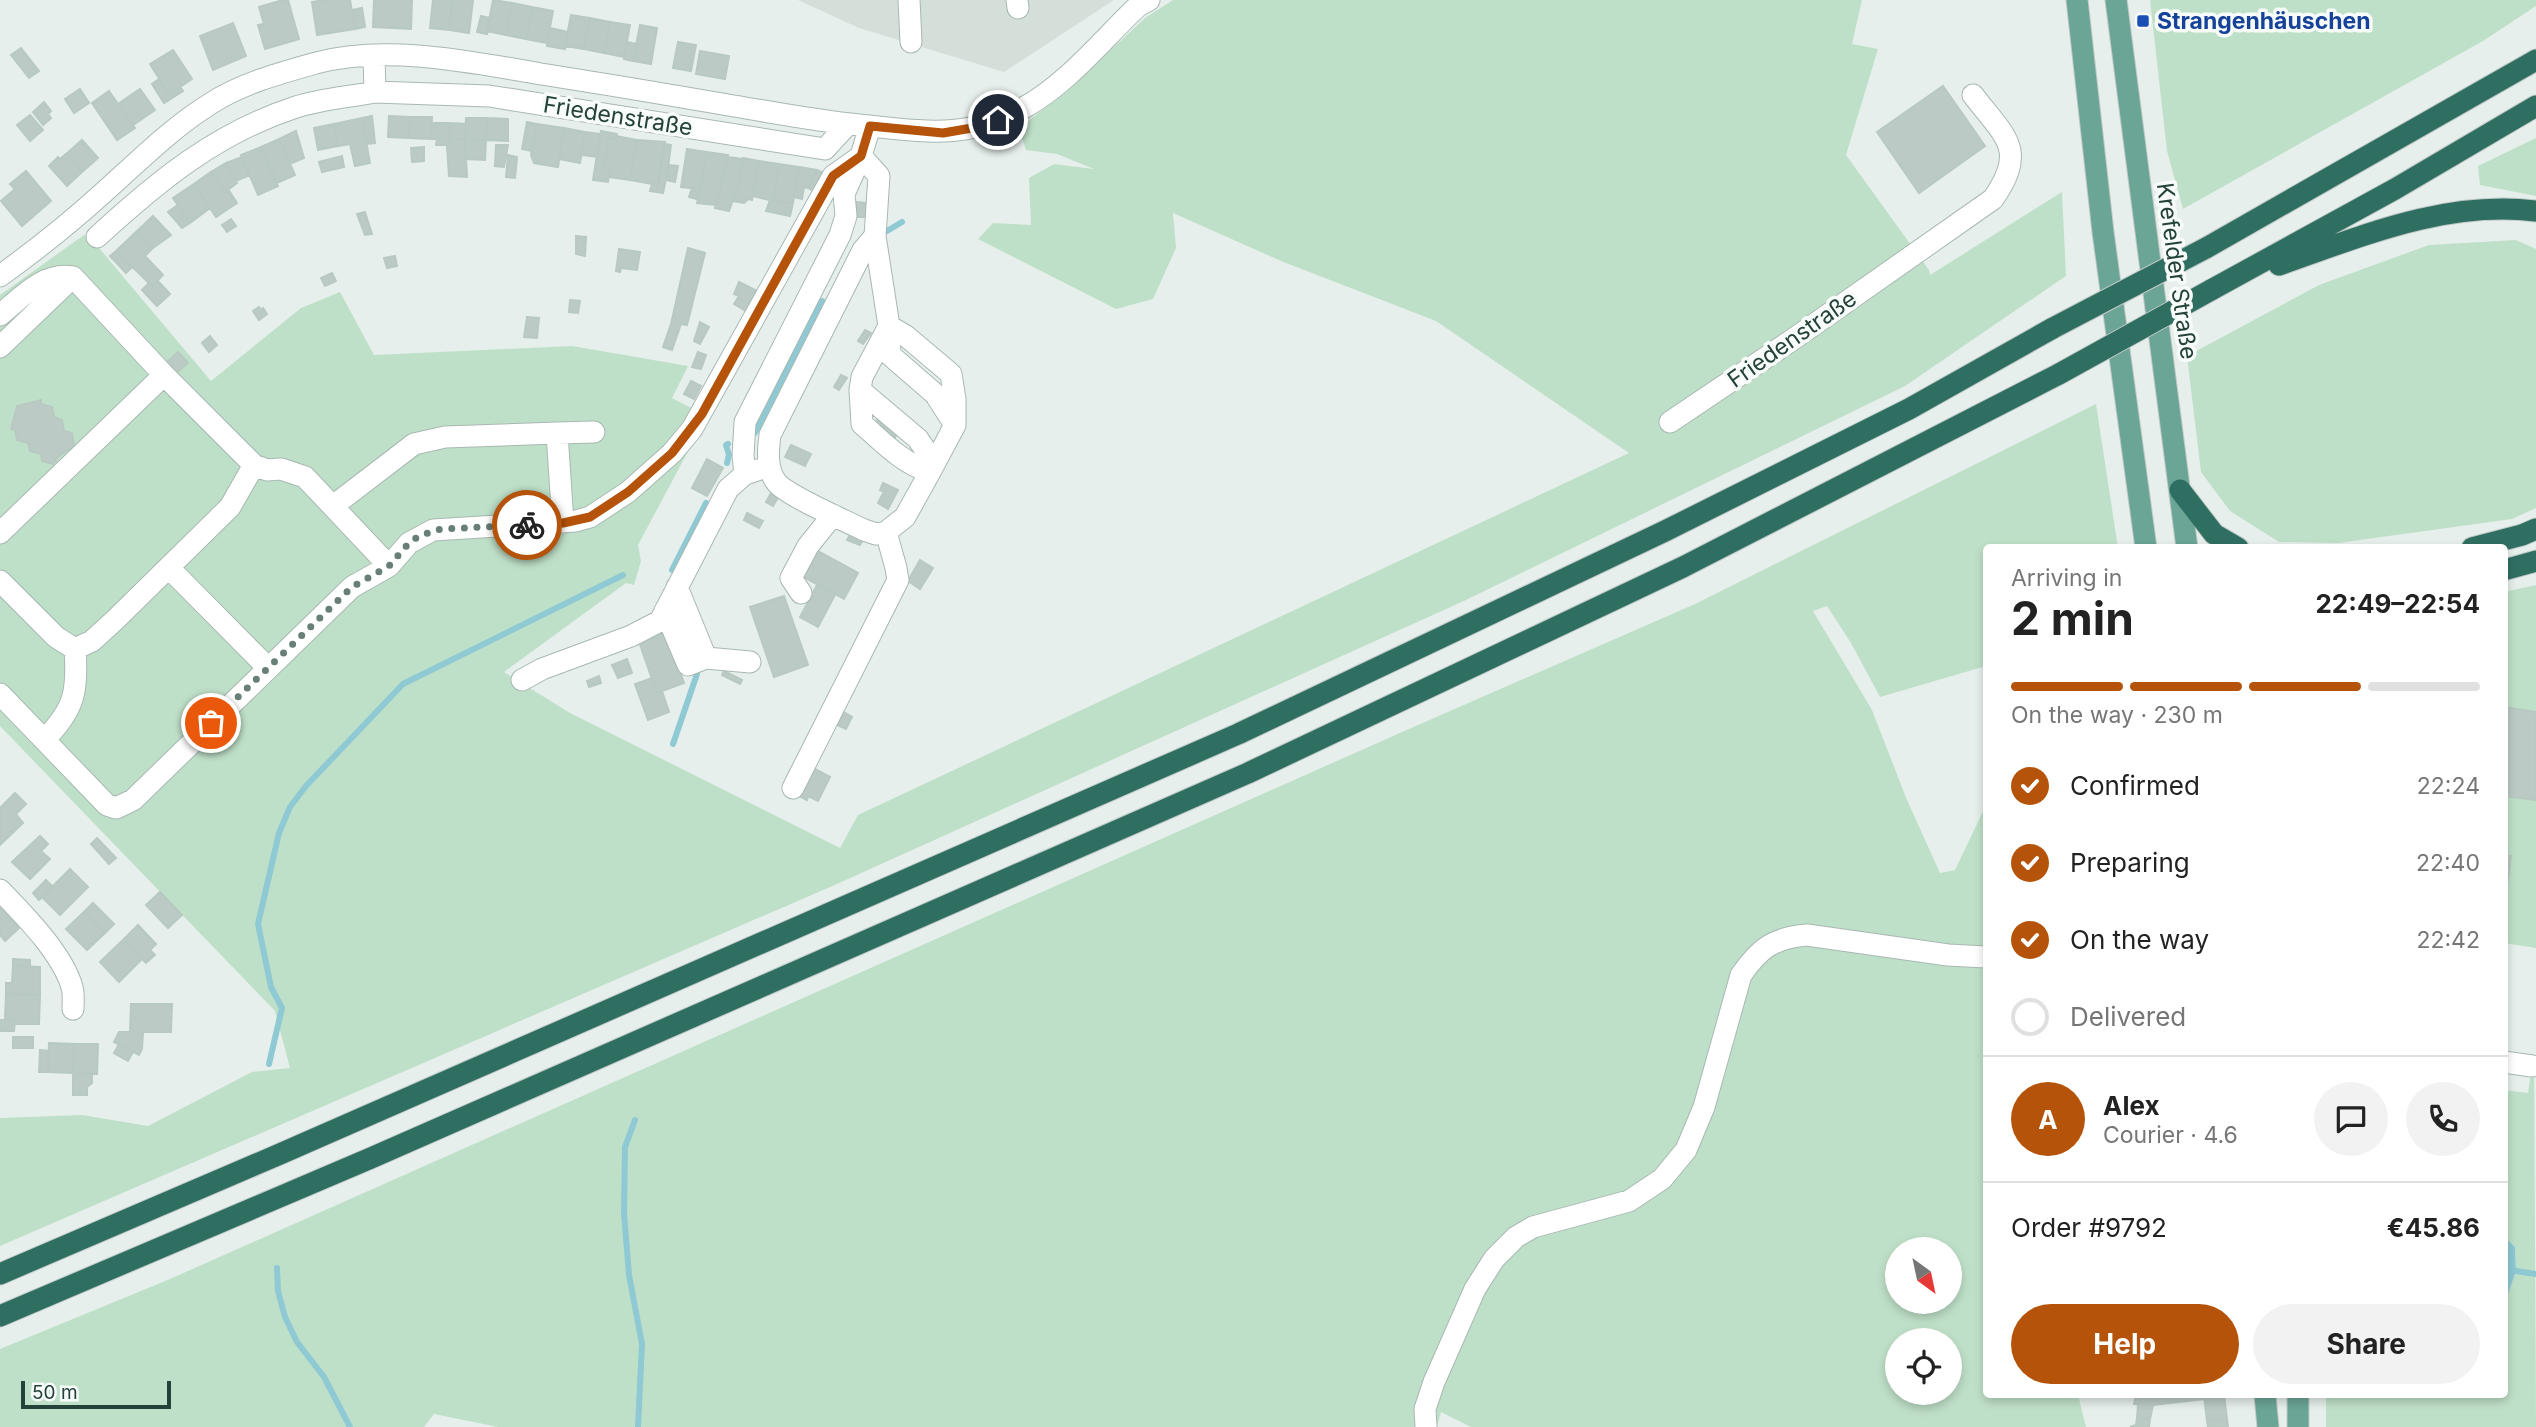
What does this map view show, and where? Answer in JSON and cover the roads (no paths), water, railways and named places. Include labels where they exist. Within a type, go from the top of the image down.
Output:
[{"type":"highway","points":[[2505,78],[2536,49]]},
{"type":"highway","points":[[0,1274],[1238,734],[1665,531],[1909,409],[2053,328],[2206,248],[2536,60]]},
{"type":"highway","points":[[0,1316],[371,1158],[1248,772],[1683,566],[2059,374],[2219,287],[2536,106]]},
{"type":"highway","points":[[2219,287],[2409,221],[2461,211],[2536,211]]},
{"type":"highway","points":[[2180,490],[2214,534],[2231,544]]},
{"type":"highway","points":[[2485,544],[2536,529]]},
{"type":"highway","points":[[2508,569],[2536,561]]},
{"type":"main road","points":[[2077,0],[2103,232],[2145,544]]},
{"type":"main road","name":"Krefelder Straße","points":[[2116,0],[2187,544]]},
{"type":"main road","points":[[2265,1398],[2268,1427]]},
{"type":"main road","points":[[2298,1398],[2298,1427]]},
{"type":"street","points":[[909,0],[912,42]]},
{"type":"street","name":"Friedenstraße","points":[[0,276],[92,203],[168,134],[212,102],[255,82],[318,62],[374,56],[427,58],[493,66],[848,124],[943,133],[965,130],[998,120],[1026,107],[1061,81],[1138,6],[1149,0]]},
{"type":"street","points":[[374,56],[375,92]]},
{"type":"street","name":"Friedenstraße","points":[[97,237],[178,167],[238,131],[298,107],[375,92],[489,96],[825,149],[848,124]]},
{"type":"street","name":"Friedenstraße","points":[[1670,422],[1793,340],[1993,199],[2007,180],[2012,159],[2007,138],[1973,95]]},
{"type":"street","points":[[745,474],[745,422],[840,235],[846,216],[844,194],[861,156],[870,126]]},
{"type":"street","points":[[861,156],[879,176],[875,236],[889,326],[862,377],[860,390],[918,439],[926,451],[930,472]]},
{"type":"street","points":[[0,694],[107,805],[116,808],[133,800],[352,587],[389,566],[409,543],[433,530],[563,523],[590,517],[628,492],[672,453],[692,429],[833,176],[861,156]]},
{"type":"street","points":[[875,236],[863,250],[770,435],[769,466],[776,483],[833,515],[876,534],[886,532],[905,517],[955,425],[951,374],[906,336],[889,326]]},
{"type":"street","points":[[0,315],[44,280],[60,274],[73,276],[164,375],[254,466],[267,470],[281,469],[305,478],[389,566]]},
{"type":"street","points":[[0,347],[73,276]]},
{"type":"street","points":[[0,533],[164,375]]},
{"type":"street","points":[[333,506],[414,444],[445,437],[594,432]]},
{"type":"street","points":[[557,433],[563,523]]},
{"type":"street","points":[[75,649],[92,641],[230,508],[254,466]]},
{"type":"street","points":[[522,680],[541,669],[631,636],[660,621],[728,489],[745,474],[769,466]]},
{"type":"street","points":[[801,593],[790,578],[808,546],[833,515]]},
{"type":"street","points":[[793,788],[898,580],[886,532]]},
{"type":"street","points":[[169,568],[268,668]]},
{"type":"street","points":[[0,581],[56,637],[75,649]]},
{"type":"street","points":[[677,587],[706,657]]},
{"type":"street","points":[[665,611],[688,665],[706,657],[750,662]]},
{"type":"street","points":[[44,740],[68,714],[77,680],[75,649]]},
{"type":"street","points":[[0,890],[29,921],[58,960],[72,988],[74,1009]]},
{"type":"street","points":[[1426,1427],[1424,1409],[1434,1382],[1475,1289],[1494,1259],[1516,1237],[1533,1227],[1629,1201],[1662,1179],[1686,1150],[1704,1107],[1741,975],[1754,957],[1770,944],[1788,937],[1807,935],[1983,957]]},
{"type":"street","points":[[2508,1063],[2532,1066]]},
{"type":"water","points":[[2508,1240],[2515,1247],[2516,1271],[2508,1294]]},
{"type":"waterway","points":[[887,231],[902,222]]},
{"type":"waterway","points":[[755,433],[822,301]]},
{"type":"waterway","points":[[727,463],[728,444]]},
{"type":"waterway","points":[[672,570],[706,503]]},
{"type":"waterway","points":[[269,1064],[282,1008],[271,987],[258,924],[279,833],[290,807],[306,786],[403,684],[623,575]]},
{"type":"waterway","points":[[673,744],[697,674]]},
{"type":"waterway","points":[[635,1120],[625,1147],[624,1213],[629,1275],[642,1344],[638,1427]]},
{"type":"waterway","points":[[277,1268],[278,1291],[285,1317],[297,1342],[324,1377],[350,1427]]},
{"type":"waterway","points":[[2516,1271],[2536,1274]]},
{"type":"place","name":"Strangenhäuschen","points":[[2143,21]]}]
